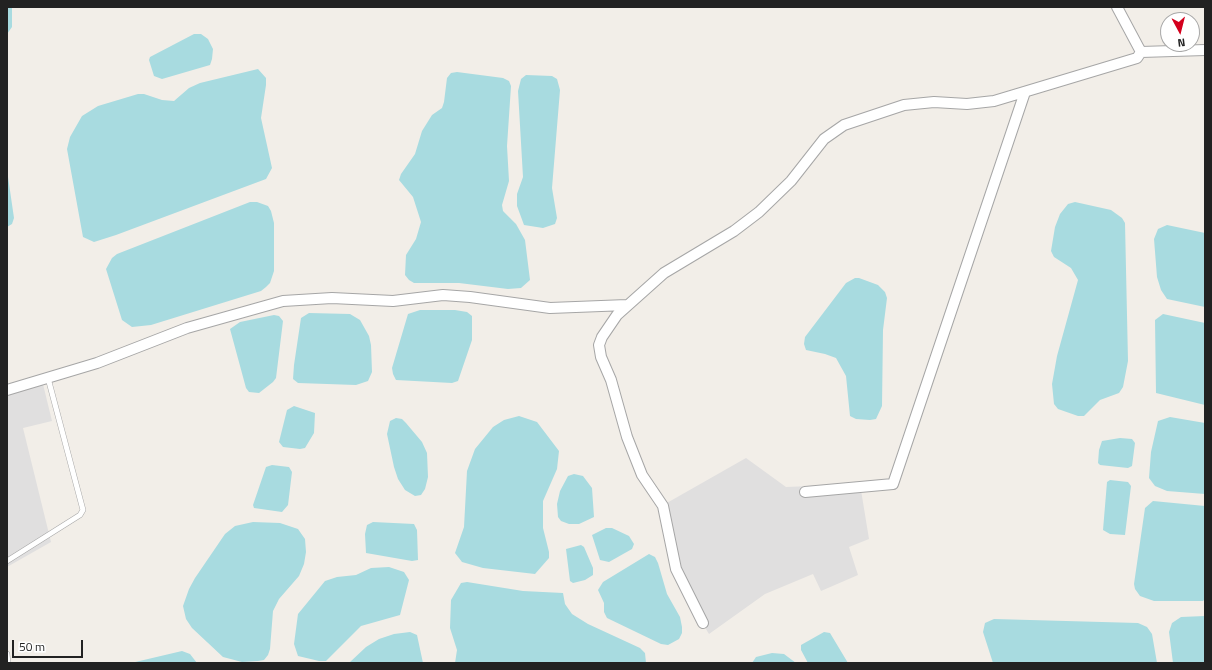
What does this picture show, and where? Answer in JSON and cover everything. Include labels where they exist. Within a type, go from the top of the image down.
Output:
[{"type":"street","points":[[1117,7],[1141,52]]},
{"type":"street","points":[[1141,52],[1205,50]]},
{"type":"street","points":[[703,622],[676,568],[663,506],[642,475],[627,437],[611,380],[600,353],[599,345],[602,337],[617,315],[664,274],[734,231],[759,212],[791,181],[824,139],[844,125],[904,104],[934,102],[967,104],[994,101],[1137,58],[1141,52]]},
{"type":"street","points":[[805,492],[893,484],[1025,92]]},
{"type":"street","points":[[7,390],[97,363],[187,328],[283,300],[332,298],[393,302],[443,295],[470,297],[550,308],[627,305]]},
{"type":"lane","points":[[7,561],[80,515],[83,510],[48,378]]},
{"type":"lane","points":[[7,654],[8,663]]},
{"type":"shaded area","points":[[41,376],[52,421],[23,428],[51,542],[7,567],[7,385]]},
{"type":"shaded area","points":[[746,458],[786,487],[860,484],[869,539],[849,547],[858,575],[821,591],[813,574],[765,594],[709,634],[675,579],[658,508]]},
{"type":"water","points":[[7,7],[12,7],[12,27],[7,34]]},
{"type":"water","points":[[194,34],[201,34],[208,39],[213,49],[210,65],[162,79],[154,76],[149,60],[150,57]]},
{"type":"water","points":[[258,69],[266,78],[261,118],[272,168],[266,179],[94,242],[83,237],[67,149],[70,137],[82,116],[98,106],[138,94],[144,94],[162,100],[174,101],[189,88],[200,83]]},
{"type":"water","points":[[457,72],[503,78],[509,81],[511,86],[507,146],[509,181],[502,205],[503,211],[516,224],[525,240],[530,280],[521,288],[508,289],[459,283],[414,283],[405,275],[406,255],[416,239],[421,222],[413,197],[399,180],[401,174],[415,154],[422,131],[432,115],[442,108],[447,78],[451,73]]},
{"type":"water","points":[[526,75],[552,76],[557,79],[560,90],[552,188],[557,218],[555,224],[543,228],[524,225],[517,206],[517,194],[523,177],[518,91],[521,79]]},
{"type":"water","points":[[7,170],[14,218],[12,224],[7,227]]},
{"type":"water","points":[[250,202],[257,202],[268,206],[274,223],[274,271],[270,283],[266,287],[261,291],[151,325],[132,327],[122,320],[106,269],[112,258],[117,254]]},
{"type":"water","points":[[1075,202],[1111,210],[1122,218],[1125,223],[1128,361],[1123,387],[1119,393],[1100,400],[1084,416],[1078,416],[1058,409],[1054,404],[1052,384],[1057,356],[1078,280],[1071,268],[1054,257],[1051,251],[1055,227],[1060,214],[1068,204]]},
{"type":"water","points":[[1167,225],[1205,233],[1205,307],[1167,299],[1161,290],[1157,277],[1154,239],[1158,229]]},
{"type":"water","points":[[855,278],[878,285],[885,292],[887,298],[883,330],[882,406],[876,419],[870,420],[856,419],[850,416],[846,376],[836,358],[806,350],[804,344],[805,337],[846,283]]},
{"type":"water","points":[[420,310],[455,310],[467,312],[472,316],[472,340],[458,381],[452,383],[396,380],[392,368],[408,314]]},
{"type":"water","points":[[309,313],[350,314],[360,320],[369,336],[371,345],[372,372],[368,381],[356,385],[298,383],[293,379],[301,318]]},
{"type":"water","points":[[1163,314],[1205,323],[1205,405],[1156,393],[1155,320]]},
{"type":"water","points":[[274,315],[279,316],[283,321],[276,378],[259,393],[249,392],[246,388],[230,329],[240,322]]},
{"type":"water","points":[[294,406],[315,413],[314,433],[305,448],[300,449],[283,447],[279,442],[287,410]]},
{"type":"water","points":[[519,416],[537,422],[559,451],[557,469],[543,501],[543,528],[549,558],[535,574],[483,568],[462,562],[455,553],[464,527],[467,471],[475,449],[493,427],[504,420]]},
{"type":"water","points":[[1170,417],[1205,423],[1205,494],[1167,491],[1155,486],[1149,478],[1151,452],[1158,421]]},
{"type":"water","points":[[396,418],[402,419],[406,423],[422,442],[427,453],[428,477],[425,489],[421,495],[415,496],[405,490],[398,479],[394,467],[387,434],[390,421]]},
{"type":"water","points":[[1120,438],[1132,439],[1135,443],[1132,466],[1128,468],[1100,465],[1098,463],[1099,450],[1102,441]]},
{"type":"water","points":[[272,465],[289,467],[292,472],[288,505],[282,512],[254,508],[253,505],[266,467]]},
{"type":"water","points":[[574,474],[583,476],[592,488],[594,517],[579,524],[569,524],[561,521],[558,517],[557,504],[560,491],[568,476]]},
{"type":"water","points":[[1110,480],[1128,482],[1131,486],[1125,535],[1110,534],[1103,530],[1107,482]]},
{"type":"water","points":[[1153,501],[1205,506],[1205,599],[1203,601],[1154,601],[1140,596],[1135,589],[1134,584],[1145,508]]},
{"type":"water","points":[[253,522],[280,523],[298,529],[305,539],[306,552],[304,564],[299,576],[279,599],[273,611],[270,649],[268,655],[264,660],[242,662],[223,657],[192,628],[186,619],[183,606],[195,578],[225,534],[235,526]]},
{"type":"water","points":[[373,522],[414,524],[417,530],[418,560],[412,561],[366,553],[365,534],[367,525]]},
{"type":"water","points":[[606,528],[612,528],[629,536],[634,544],[632,549],[609,562],[600,560],[592,535]]},
{"type":"water","points":[[581,545],[584,547],[593,568],[593,575],[585,580],[573,583],[570,581],[566,549]]},
{"type":"water","points":[[649,554],[655,557],[658,563],[667,594],[680,617],[682,633],[679,639],[668,645],[661,644],[607,618],[604,612],[604,603],[598,590],[603,582]]},
{"type":"water","points":[[389,567],[404,572],[409,580],[400,615],[361,626],[326,661],[319,661],[298,656],[294,644],[298,614],[325,581],[337,577],[356,575],[371,568]]},
{"type":"water","points":[[467,582],[523,591],[563,593],[565,604],[572,614],[588,624],[640,648],[645,653],[646,663],[455,663],[457,650],[450,628],[451,600],[461,583]]},
{"type":"water","points":[[1205,616],[1205,663],[1173,663],[1169,632],[1172,623],[1181,617]]},
{"type":"water","points":[[994,619],[1138,623],[1147,627],[1152,634],[1157,663],[993,663],[983,632],[985,623]]},
{"type":"water","points":[[410,632],[417,635],[423,663],[349,663],[366,647],[379,639],[394,634]]},
{"type":"water","points":[[824,632],[830,633],[848,663],[808,663],[801,650],[801,645]]},
{"type":"water","points":[[182,651],[190,654],[197,663],[131,663]]},
{"type":"water","points":[[772,653],[784,654],[796,663],[752,663],[756,657]]}]
